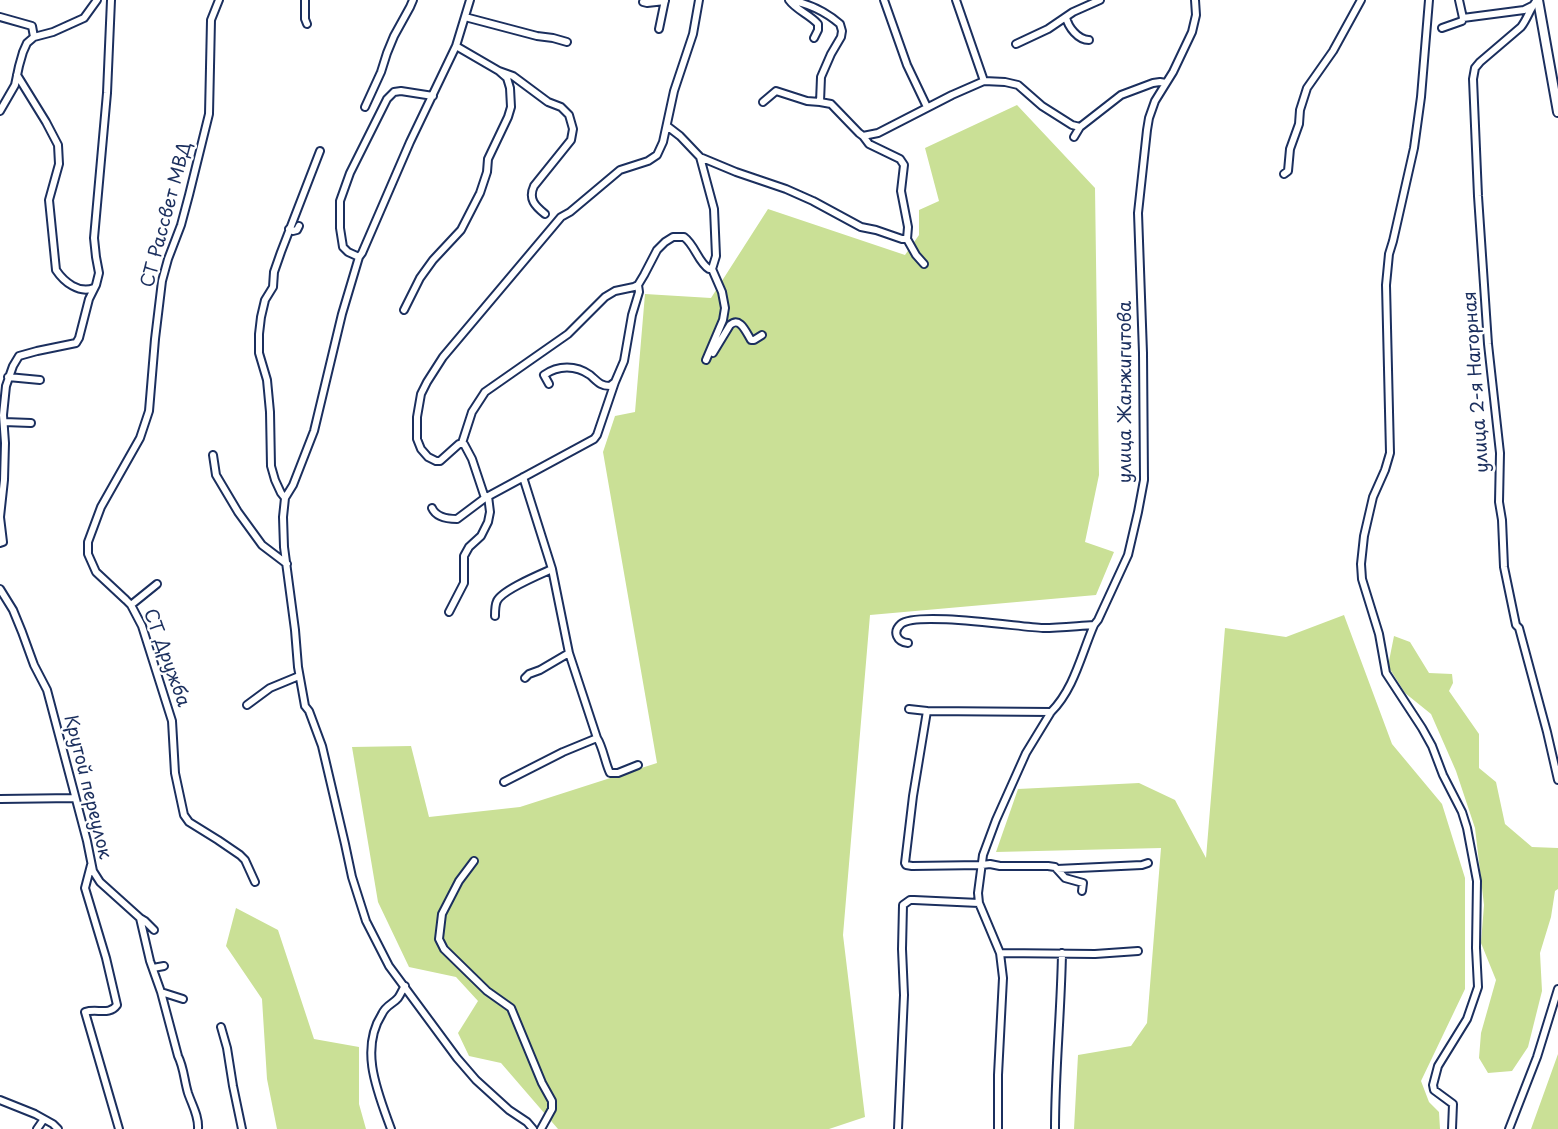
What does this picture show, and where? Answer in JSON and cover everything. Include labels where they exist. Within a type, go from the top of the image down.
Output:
[{"type":"street","points":[[0,111],[15,85],[27,43],[34,37],[53,32],[84,18],[97,0]]},
{"type":"street","points":[[0,543],[3,542],[0,517],[5,470],[4,422],[8,377],[20,356],[76,343],[99,273],[94,238],[107,93],[111,0]]},
{"type":"street","name":"СТ Рассвет МВД","points":[[140,438],[149,411],[162,281],[189,195],[209,114],[211,20],[219,0]]},
{"type":"street","points":[[305,0],[307,24]]},
{"type":"street","points":[[365,106],[381,72],[393,36],[413,0]]},
{"type":"street","points":[[470,0],[456,46],[359,257],[342,314],[314,431],[293,485],[285,498],[283,517],[299,676],[305,706],[322,746],[346,852],[366,921],[389,966],[457,1058],[476,1080],[533,1129]]},
{"type":"street","points":[[643,2],[665,0],[659,29]]},
{"type":"street","points":[[638,285],[615,291],[605,297],[568,334],[485,392],[472,412],[462,443],[440,461],[428,457],[419,444],[416,432],[421,394],[442,357],[561,217],[620,170],[648,161],[657,155],[663,142],[674,91],[693,34],[699,0]]},
{"type":"street","points":[[789,0],[792,5],[805,12],[818,24],[814,38]]},
{"type":"street","points":[[789,0],[816,9],[838,22],[841,27],[841,37],[821,77],[820,102]]},
{"type":"street","points":[[884,0],[907,65],[927,107]]},
{"type":"street","points":[[956,0],[984,81]]},
{"type":"street","points":[[1016,44],[1100,0]]},
{"type":"street","name":"улица Жанжигитова","points":[[979,903],[978,893],[986,847],[1008,791],[1030,745],[1076,674],[1094,625],[1128,555],[1144,480],[1143,353],[1138,213],[1140,189],[1149,118],[1155,101],[1173,72],[1192,32],[1196,15],[1196,0]]},
{"type":"street","points":[[1284,174],[1288,171],[1290,148],[1299,124],[1300,110],[1307,88],[1333,51],[1361,0]]},
{"type":"street","points":[[1429,0],[1421,97],[1414,148],[1386,276],[1390,453],[1373,497],[1362,544],[1361,564],[1362,579],[1380,641],[1386,673],[1432,746],[1443,775],[1462,812],[1477,881],[1478,987],[1467,1019],[1438,1066],[1432,1085],[1434,1090],[1453,1104],[1452,1129]]},
{"type":"street","points":[[1459,0],[1463,18]]},
{"type":"street","points":[[1442,28],[1462,21],[1463,18],[1524,10],[1536,1]]},
{"type":"street","points":[[1536,1],[1556,90],[1558,112]]},
{"type":"street","name":"улица 2-я Нагорная","points":[[1536,1],[1521,27],[1475,68],[1473,86],[1488,344],[1500,453],[1499,502],[1504,567],[1516,625],[1519,628],[1528,660],[1558,780]]},
{"type":"street","points":[[0,17],[32,26],[34,37]]},
{"type":"street","points":[[465,17],[525,34],[567,42]]},
{"type":"street","points":[[1066,17],[1068,25],[1078,36],[1083,40],[1089,40]]},
{"type":"street","points":[[456,46],[499,71],[513,76],[548,102],[561,107],[569,115],[573,134],[571,140],[532,190],[532,201],[545,214]]},
{"type":"street","points":[[404,310],[420,278],[433,260],[461,230],[480,193],[487,172],[488,159],[511,107],[507,78],[499,71]]},
{"type":"street","points":[[17,75],[58,146],[59,164],[49,200],[56,270],[62,279],[73,286],[89,290],[94,288]]},
{"type":"street","points":[[869,144],[869,137],[984,81],[1018,85],[1042,106],[1072,125],[1080,127]]},
{"type":"street","points":[[1074,137],[1080,127],[1121,95],[1153,83],[1166,83]]},
{"type":"street","points":[[359,257],[348,252],[341,240],[339,207],[350,173],[387,99],[394,92],[433,96]]},
{"type":"street","points":[[763,102],[777,92],[807,101],[831,104],[864,136],[869,144],[900,159],[904,165],[901,191],[908,227],[907,239],[924,264]]},
{"type":"street","points":[[667,126],[680,135],[700,157],[804,197],[861,227],[907,239]]},
{"type":"street","points":[[864,136],[873,135]]},
{"type":"street","points":[[285,498],[280,494],[271,466],[267,380],[259,353],[258,334],[265,300],[273,287],[274,272],[320,151]]},
{"type":"street","points":[[700,157],[714,209],[716,256],[712,268],[722,292],[725,308],[723,320],[707,359],[733,322],[741,325],[751,340],[762,335]]},
{"type":"street","points":[[289,229],[297,230],[299,226]]},
{"type":"street","points":[[432,508],[439,516],[458,519],[487,497],[594,439],[624,361],[632,315],[639,292],[638,285],[660,246],[674,237],[681,236],[688,239],[704,266],[712,268]]},
{"type":"street","points":[[549,384],[544,375],[558,368],[572,368],[584,372],[603,386],[610,387],[615,382]]},
{"type":"street","points":[[8,377],[40,380]]},
{"type":"street","points":[[4,422],[31,423]]},
{"type":"street","name":"СТ Дружба","points":[[140,438],[101,507],[88,542],[88,554],[96,572],[131,605],[142,626],[172,721],[175,773],[184,815],[189,822],[240,855],[245,860],[255,882]]},
{"type":"street","points":[[448,612],[464,583],[464,556],[469,547],[481,536],[490,512],[487,497],[472,459],[466,446],[462,443]]},
{"type":"street","points":[[213,456],[216,475],[244,521],[262,544],[287,564]]},
{"type":"street","points":[[523,477],[552,569],[569,653],[610,773],[618,773],[638,765]]},
{"type":"street","points":[[495,616],[497,601],[500,597],[552,569]]},
{"type":"street","points":[[131,605],[157,584]]},
{"type":"street","name":"Крутой переулок","points":[[0,589],[13,609],[34,665],[47,690],[96,878],[154,930]]},
{"type":"street","points":[[908,643],[902,643],[899,640],[897,629],[901,623],[908,620],[941,619],[1045,628],[1094,625]]},
{"type":"street","points":[[525,678],[569,653]]},
{"type":"street","points":[[247,705],[270,688],[299,676]]},
{"type":"street","points":[[909,709],[1051,712]]},
{"type":"street","points":[[927,711],[913,796],[906,865],[982,866],[990,864],[1048,866],[1057,869],[1148,863]]},
{"type":"street","points":[[504,782],[563,752],[597,738]]},
{"type":"street","points":[[0,799],[75,798]]},
{"type":"street","points":[[474,861],[459,881],[442,914],[439,939],[444,949],[487,991],[511,1008],[542,1083],[552,1101],[552,1109],[541,1129]]},
{"type":"street","points":[[91,865],[85,888],[117,1005],[109,1011],[85,1012],[119,1129]]},
{"type":"street","points":[[1057,869],[1065,878],[1083,883],[1082,891]]},
{"type":"street","points":[[898,1129],[904,995],[903,905],[910,900],[979,903],[1000,953],[1003,978],[998,1129]]},
{"type":"street","points":[[140,918],[178,1056],[183,1065],[185,1082],[197,1118],[198,1129]]},
{"type":"street","points":[[1000,953],[1095,954],[1138,951]]},
{"type":"street","points":[[1055,1129],[1062,953]]},
{"type":"street","points":[[153,968],[164,966]]},
{"type":"street","points":[[391,1129],[372,1069],[373,1035],[386,1006],[397,999],[405,986]]},
{"type":"street","points":[[1509,1129],[1537,1057],[1558,989]]},
{"type":"street","points":[[161,992],[183,999]]},
{"type":"street","points":[[221,1027],[228,1048],[242,1129]]},
{"type":"street","points":[[0,1100],[35,1114],[58,1129]]},
{"type":"street","points":[[37,1129],[44,1119]]},
{"type":"green space","points":[[1017,105],[1095,188],[1099,475],[1085,542],[1114,552],[1096,595],[870,615],[843,935],[865,1117],[829,1129],[558,1129],[501,1063],[469,1056],[458,1033],[478,1001],[456,977],[409,967],[378,902],[352,747],[411,746],[429,817],[520,807],[657,763],[603,452],[615,416],[635,412],[645,294],[711,298],[768,209],[905,255],[919,235],[919,210],[939,201],[925,148]]},
{"type":"green space","points":[[1344,615],[1392,744],[1442,804],[1465,878],[1465,989],[1421,1081],[1429,1102],[1439,1112],[1440,1129],[1074,1129],[1078,1055],[1131,1046],[1147,1023],[1161,848],[996,852],[1018,789],[1139,783],[1175,800],[1206,858],[1225,628],[1286,637]]},
{"type":"green space","points":[[1394,636],[1410,642],[1429,673],[1452,674],[1453,683],[1449,691],[1479,734],[1479,768],[1496,782],[1505,824],[1532,847],[1558,848],[1558,889],[1555,891],[1551,917],[1540,953],[1542,991],[1528,1047],[1512,1071],[1488,1073],[1479,1058],[1481,1033],[1496,980],[1481,943],[1484,905],[1475,828],[1456,771],[1431,714],[1405,693],[1388,666]]},
{"type":"green space","points":[[236,908],[278,930],[314,1039],[359,1047],[359,1104],[366,1129],[277,1129],[267,1079],[262,999],[226,946]]},
{"type":"green space","points":[[1558,1054],[1558,1129],[1531,1129]]}]
